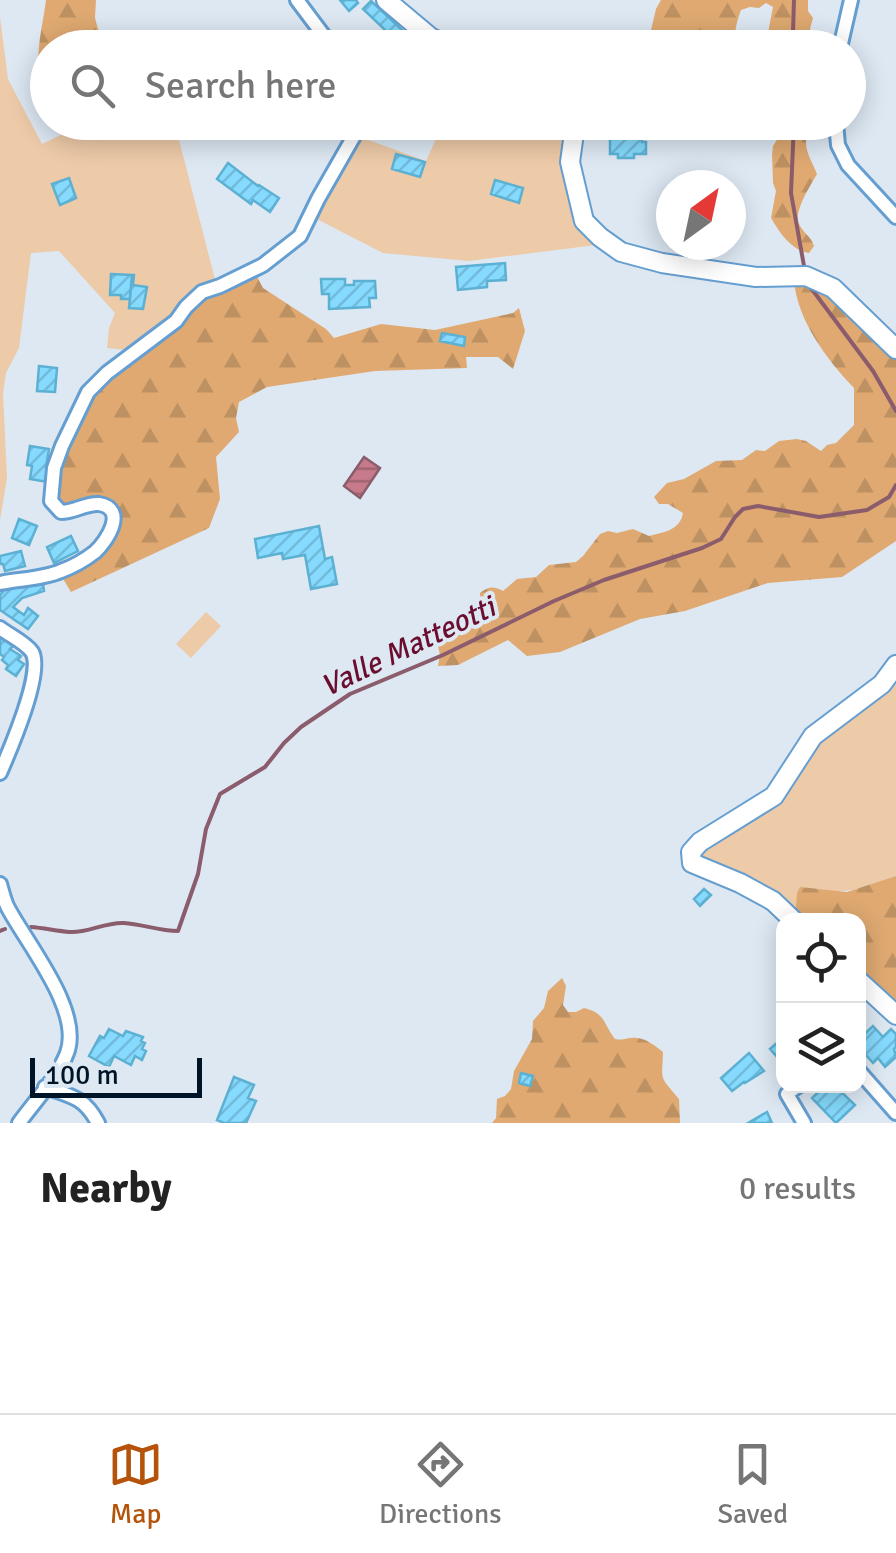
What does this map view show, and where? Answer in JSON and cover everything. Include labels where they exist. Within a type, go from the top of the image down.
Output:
[{"type":"street","points":[[297,0],[320,30]]},
{"type":"street","points":[[386,0],[422,30]]},
{"type":"street","points":[[844,30],[852,0]]},
{"type":"street","points":[[0,583],[59,572],[93,554],[105,540],[113,527],[111,510],[101,504],[61,512],[51,502],[54,468],[88,392],[176,321],[202,292],[263,265],[300,236],[352,140]]},
{"type":"street","points":[[573,140],[570,162],[584,220],[610,245],[621,252],[680,266],[756,278],[806,276],[833,288],[896,349]]},
{"type":"street","points":[[838,140],[848,165],[896,217]]},
{"type":"street","points":[[0,628],[32,653],[35,663],[22,717],[0,773]]},
{"type":"street","points":[[787,913],[773,900],[740,882],[692,863],[691,852],[700,842],[774,796],[813,736],[882,684],[896,665]]},
{"type":"street","points":[[0,884],[6,904],[54,985],[68,1022],[69,1049],[58,1071],[19,1123]]},
{"type":"street","points":[[866,987],[896,1015]]},
{"type":"street","points":[[866,1079],[896,1114]]},
{"type":"street","points":[[45,1087],[81,1099],[98,1123]]},
{"type":"street","points":[[788,1093],[804,1123]]},
{"type":"shaded area","points":[[0,17],[8,79],[30,121],[30,140],[40,140],[42,144],[50,140],[179,140],[217,287],[135,351],[107,348],[115,313],[59,251],[31,253],[19,348],[6,373],[3,393],[7,478],[0,520]]},
{"type":"shaded area","points":[[352,140],[369,140],[426,161],[435,140],[561,140],[580,145],[580,178],[604,244],[469,261],[383,253],[303,212],[327,186]]},
{"type":"shaded area","points":[[364,457],[380,468],[360,498],[344,486]]},
{"type":"shaded area","points":[[206,612],[221,626],[191,658],[176,644]]},
{"type":"shaded area","points":[[896,678],[896,876],[850,890],[822,889],[800,913],[784,913],[699,864],[697,850],[765,800],[818,739]]},
{"type":"green space","points":[[46,0],[96,0],[98,30],[41,30]]},
{"type":"green space","points":[[661,0],[808,0],[813,18],[810,30],[769,30],[773,7],[766,3],[741,10],[736,30],[651,30]]},
{"type":"green space","points":[[777,140],[806,140],[817,174],[798,219],[814,246],[809,253],[791,245],[771,218],[776,191],[773,146]]},
{"type":"green space","points":[[253,269],[263,288],[334,338],[381,324],[435,330],[513,313],[519,308],[525,331],[513,369],[498,357],[466,357],[467,368],[375,371],[267,387],[239,402],[239,432],[216,457],[220,499],[209,528],[71,592],[59,572],[93,554],[113,527],[101,504],[69,512],[52,494],[54,468],[88,392],[217,287]]},
{"type":"green space","points":[[825,278],[857,297],[896,348],[896,541],[842,577],[768,583],[685,611],[640,619],[560,652],[527,656],[508,640],[458,665],[438,666],[436,638],[451,633],[459,620],[477,608],[483,591],[503,591],[517,579],[536,577],[549,565],[576,562],[600,534],[608,531],[633,529],[649,536],[675,527],[683,513],[668,504],[659,504],[654,497],[667,483],[684,479],[716,461],[742,460],[779,441],[806,441],[821,451],[854,425],[854,388],[815,338],[796,295],[794,280]]},
{"type":"green space","points":[[896,876],[896,1010],[866,983],[866,913],[795,913],[800,887],[847,892]]},
{"type":"green space","points":[[562,978],[566,986],[563,1005],[568,1012],[591,1010],[600,1016],[615,1039],[640,1038],[663,1052],[663,1078],[679,1099],[680,1123],[492,1123],[497,1099],[511,1089],[514,1071],[532,1039],[533,1021],[544,1008],[548,991]]},
{"type":"building","points":[[340,0],[356,0],[358,3],[349,11]]},
{"type":"building","points":[[371,1],[402,30],[385,30],[363,9]]},
{"type":"building","points":[[610,140],[646,142],[646,154],[634,154],[634,158],[610,154]]},
{"type":"building","points":[[396,154],[425,162],[420,177],[392,169]]},
{"type":"building","points":[[228,163],[279,198],[270,212],[253,200],[251,204],[217,179]]},
{"type":"building","points":[[69,178],[76,198],[60,205],[52,184]]},
{"type":"building","points":[[495,180],[523,188],[519,203],[491,194]]},
{"type":"building","points":[[505,263],[506,280],[458,290],[456,267]]},
{"type":"building","points":[[111,274],[132,275],[130,299],[110,295]]},
{"type":"building","points":[[132,275],[133,285],[147,287],[143,309],[129,308]]},
{"type":"building","points":[[321,279],[345,279],[345,285],[375,281],[376,298],[369,298],[370,307],[329,309],[329,294],[322,294]]},
{"type":"building","points":[[442,333],[465,337],[464,346],[440,341]]},
{"type":"building","points":[[39,366],[57,368],[55,392],[37,391]]},
{"type":"building","points":[[30,446],[49,449],[48,482],[30,479]]},
{"type":"building","points":[[19,519],[37,526],[29,545],[12,538]]},
{"type":"building","points":[[319,526],[325,559],[332,557],[337,584],[311,589],[305,555],[283,559],[282,553],[258,558],[255,539]]},
{"type":"building","points":[[71,536],[78,551],[54,563],[47,547]]},
{"type":"building","points":[[21,551],[25,566],[5,571],[0,556]]},
{"type":"building","points":[[43,584],[44,591],[22,598],[13,607],[24,615],[28,608],[38,616],[28,629],[0,610],[0,595],[6,588]]},
{"type":"building","points":[[0,635],[21,656],[18,660],[24,664],[16,676],[2,660]]},
{"type":"building","points":[[704,889],[711,895],[700,906],[694,899]]},
{"type":"building","points":[[873,1026],[883,1037],[891,1029],[896,1034],[896,1057],[885,1067],[878,1058],[873,1063],[866,1055],[866,1033]]},
{"type":"building","points":[[109,1029],[123,1036],[126,1031],[143,1037],[142,1049],[146,1051],[142,1060],[135,1056],[131,1065],[114,1056],[109,1067],[89,1056],[100,1036],[104,1038]]},
{"type":"building","points":[[749,1053],[764,1071],[732,1091],[721,1078]]},
{"type":"building","points":[[521,1073],[533,1076],[530,1086],[519,1083]]},
{"type":"building","points":[[234,1077],[254,1085],[248,1098],[256,1101],[246,1123],[217,1120]]},
{"type":"building","points":[[817,1093],[842,1093],[855,1105],[836,1123],[812,1098]]},
{"type":"building","points":[[767,1112],[772,1123],[748,1123]]},
{"type":"waterway","name":"Valle Matteotti","points":[[793,30],[794,0]]},
{"type":"waterway","name":"Valle Matteotti","points":[[793,140],[791,193],[804,266]]},
{"type":"waterway","name":"Valle Matteotti","points":[[808,284],[873,371],[896,411]]},
{"type":"waterway","name":"Valle Matteotti","points":[[31,927],[77,932],[124,923],[178,931],[198,874],[206,829],[220,794],[265,767],[301,727],[350,694],[604,580],[702,548],[721,539],[743,509],[758,506],[819,517],[867,510],[889,497],[896,485]]},
{"type":"waterway","name":"Valle Matteotti","points":[[0,931],[5,929]]}]
